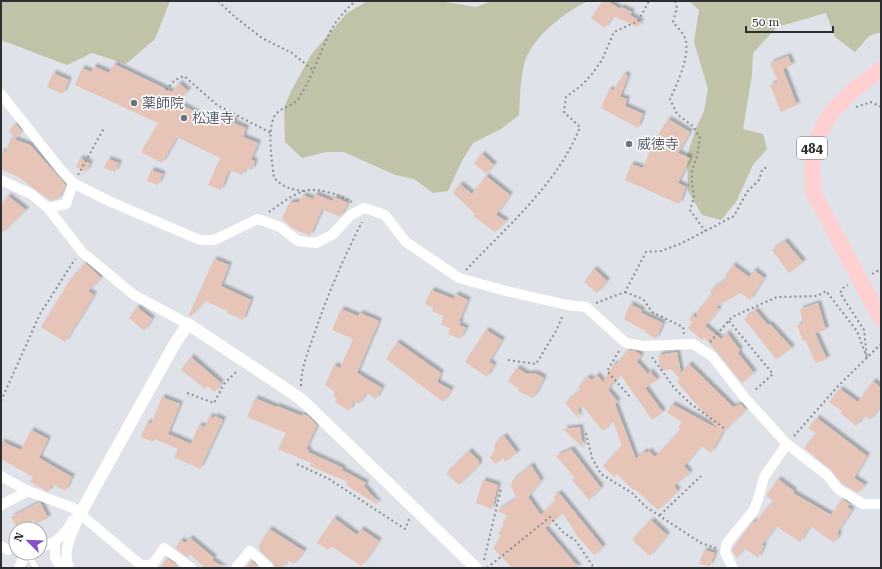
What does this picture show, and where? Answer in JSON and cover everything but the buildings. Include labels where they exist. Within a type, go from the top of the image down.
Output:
[{"type":"highway","name":"484","points":[[881,69],[850,93],[830,114],[812,147],[813,192],[861,279],[881,319]]},
{"type":"street","points":[[1,94],[61,170],[74,182],[111,202],[200,240],[214,240],[258,219],[280,227],[298,242],[316,243],[332,235],[350,215],[366,209],[385,215],[406,242],[459,278],[567,305],[586,307],[626,342],[644,346],[693,344],[712,356],[745,398],[787,444],[827,475],[838,489],[864,504],[881,504]]},
{"type":"street","points":[[1,180],[30,194],[48,208],[82,252],[134,295],[188,324],[301,399],[414,508],[480,564]]},
{"type":"street","points":[[48,208],[66,204],[74,182]]},
{"type":"street","points":[[69,568],[66,560],[66,549],[80,514],[174,345],[188,324]]},
{"type":"street","points":[[733,568],[725,552],[727,543],[754,510],[760,496],[764,477],[787,444]]},
{"type":"street","points":[[1,476],[28,491],[73,508],[141,567],[153,564],[164,548],[191,568]]},
{"type":"street","points":[[1,505],[28,491]]},
{"type":"street","points":[[48,544],[55,542],[67,530],[74,518],[80,514]]},
{"type":"street","points":[[55,542],[56,557],[61,568]]},
{"type":"street","points":[[236,568],[250,551],[269,568]]},
{"type":"path","points":[[218,1],[235,17],[262,38],[292,53],[313,70]]},
{"type":"path","points":[[301,399],[301,376],[306,356],[323,307],[366,209],[344,197],[327,192],[295,190],[281,185],[274,178],[271,133],[274,116],[280,110],[296,101],[304,90],[330,32],[340,16],[354,1]]},
{"type":"path","points":[[459,278],[523,211],[561,164],[572,146],[580,127],[564,112],[566,97],[582,85],[592,74],[602,60],[614,32],[638,21],[649,1]]},
{"type":"path","points":[[675,1],[677,8],[673,22],[685,38],[686,52],[679,81],[670,99],[677,114],[693,126],[700,138],[697,156],[692,171],[694,197],[690,210],[704,231]]},
{"type":"path","points":[[166,90],[175,80],[184,76],[217,105],[271,133]]},
{"type":"path","points":[[74,182],[104,128]]},
{"type":"path","points":[[586,307],[625,292],[646,252],[661,251],[680,244],[734,216],[747,192],[759,180],[762,170],[767,167]]},
{"type":"path","points":[[258,219],[304,191]]},
{"type":"path","points":[[1,401],[40,314],[73,261],[82,252]]},
{"type":"path","points":[[867,358],[864,330],[840,293],[843,288],[881,269]]},
{"type":"path","points":[[703,351],[732,317],[777,297],[817,296],[826,291],[857,331],[867,358]]},
{"type":"path","points":[[625,292],[643,300],[652,312],[683,326],[686,345]]},
{"type":"path","points":[[508,360],[536,364],[556,331],[567,305]]},
{"type":"path","points":[[729,321],[773,374],[745,398]]},
{"type":"path","points":[[626,342],[607,371],[631,398]]},
{"type":"path","points":[[787,444],[839,385],[881,344]]},
{"type":"path","points":[[644,346],[675,389],[691,404],[724,428]]},
{"type":"path","points":[[187,393],[214,403],[224,384],[245,361]]},
{"type":"path","points":[[586,433],[592,458],[601,474],[632,493],[646,507],[701,543],[725,552]]},
{"type":"path","points":[[297,464],[329,479],[405,529],[414,508]]},
{"type":"path","points":[[660,515],[701,476]]},
{"type":"path","points":[[480,564],[501,489]]},
{"type":"path","points":[[487,568],[550,517],[563,532],[576,541],[594,568]]},
{"type":"green space","points":[[1,1],[170,1],[155,39],[126,64],[92,53],[67,65],[1,40]]},
{"type":"green space","points":[[367,1],[439,1],[476,7],[491,1],[588,1],[559,19],[533,45],[524,65],[520,90],[519,115],[501,129],[473,143],[462,161],[448,191],[433,193],[414,179],[395,175],[344,152],[326,152],[302,158],[285,142],[284,108],[291,91],[311,55],[346,14]]},
{"type":"green space","points":[[689,1],[881,1],[881,32],[869,36],[855,52],[835,37],[826,13],[777,27],[753,53],[752,75],[743,129],[763,134],[767,149],[753,165],[736,202],[721,220],[702,215],[688,191],[687,156],[696,128],[704,111],[708,89],[694,42],[699,10]]},
{"type":"place","name":"薬師院","points":[[134,103]]},
{"type":"place","name":"松連寺","points":[[184,118]]},
{"type":"place","name":"威徳寺","points":[[629,144]]}]
